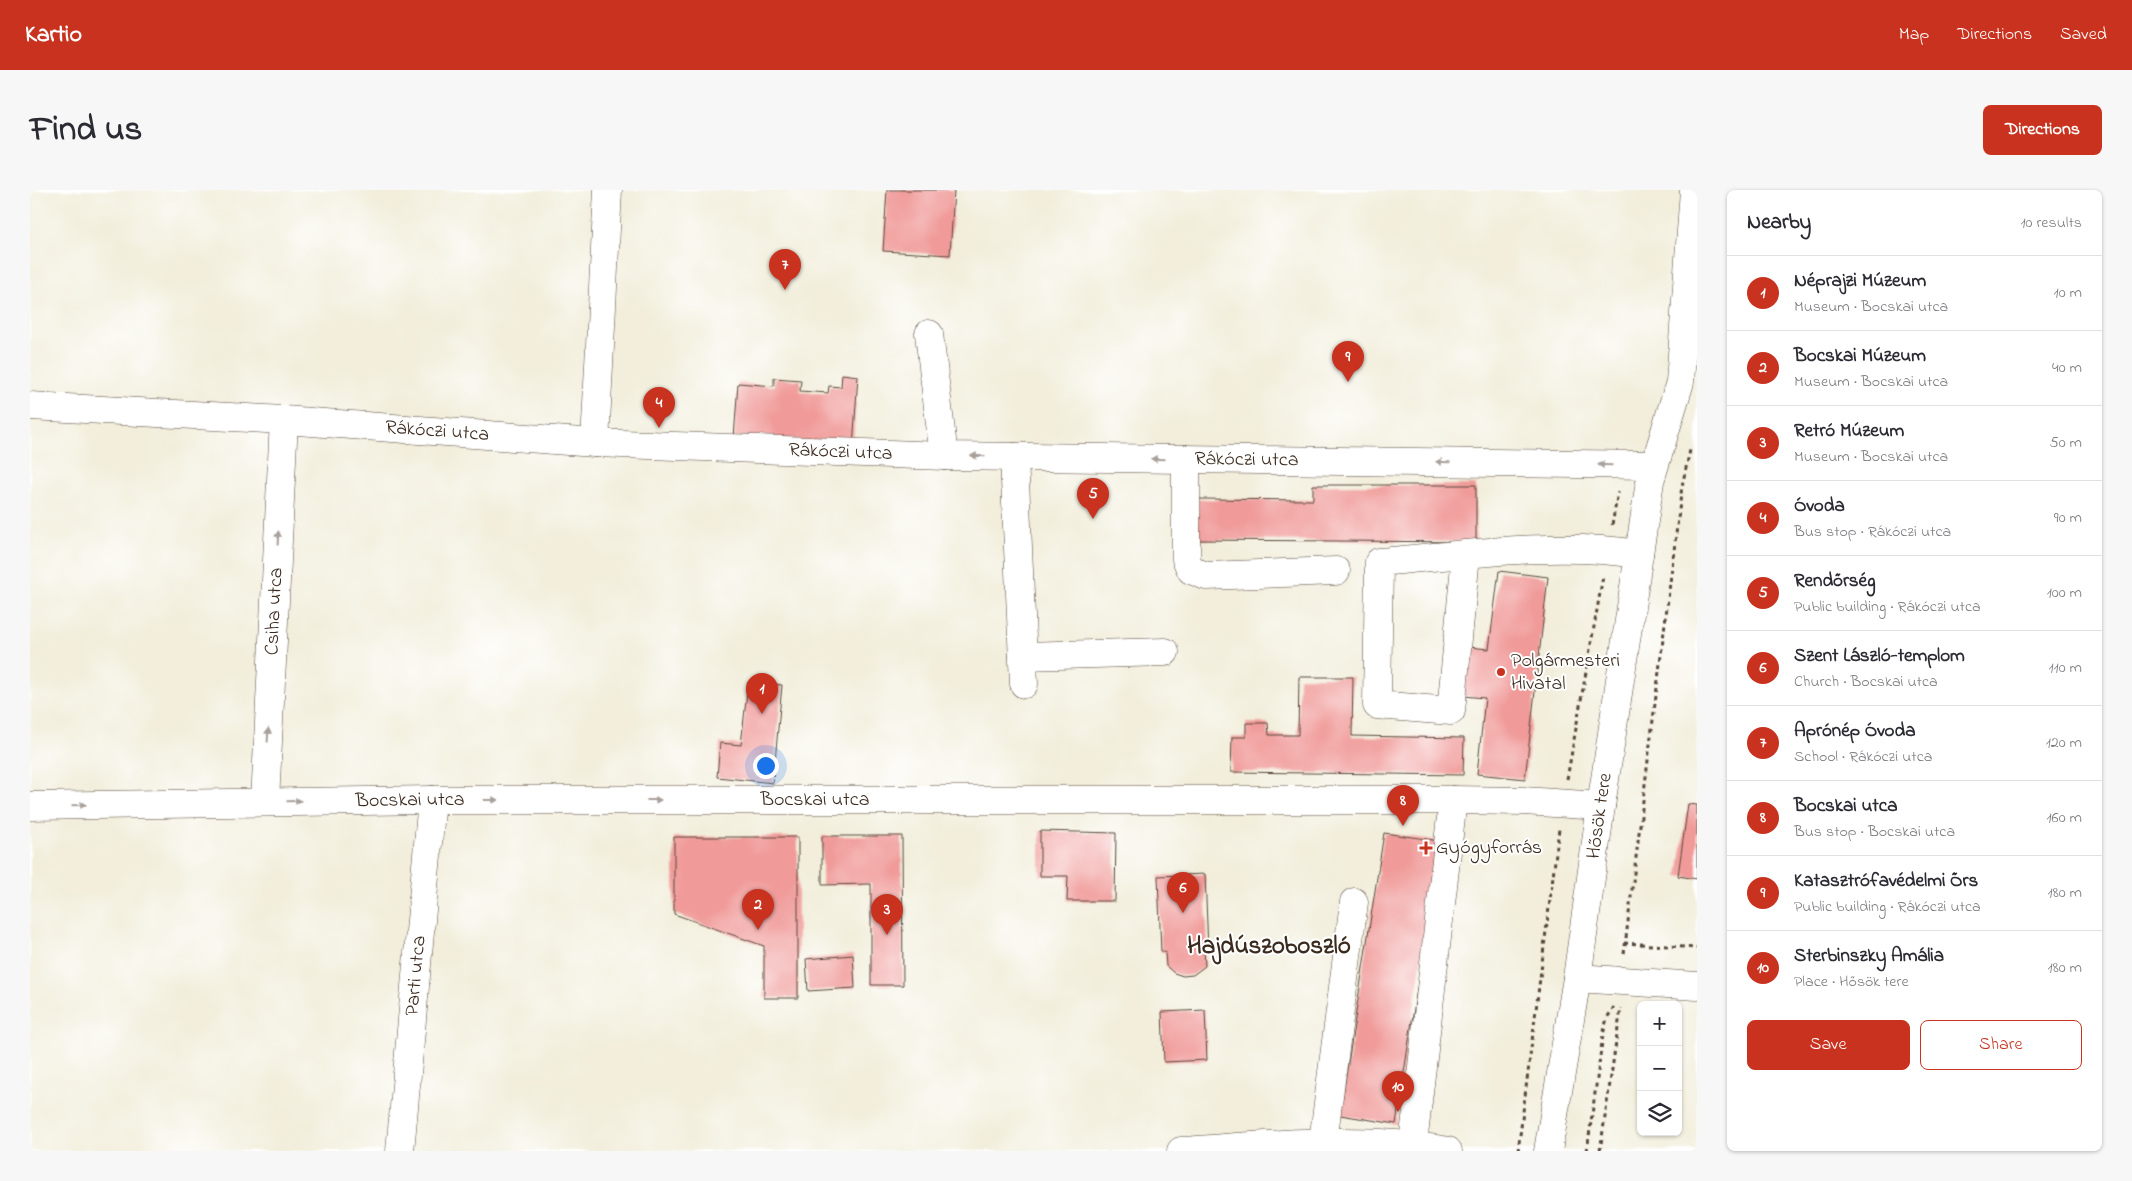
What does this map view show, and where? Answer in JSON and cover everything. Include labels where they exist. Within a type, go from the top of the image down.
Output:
[{"type":"street","points":[[596,443],[608,190]]},
{"type":"street","name":"Hősök tere","points":[[1548,1151],[1577,978],[1600,806],[1652,473],[1688,382],[1694,190]]},
{"type":"street","points":[[929,334],[944,456]]},
{"type":"street","name":"Rákóczi utca","points":[[30,406],[284,420],[596,443],[944,456],[1186,459],[1652,473]]},
{"type":"street","name":"Csiha utca","points":[[265,802],[284,420]]},
{"type":"street","points":[[1014,457],[1024,684]]},
{"type":"street","points":[[1186,459],[1186,560],[1191,570],[1206,576],[1336,571]]},
{"type":"street","points":[[1466,555],[1451,711],[1377,706],[1379,562],[1552,548],[1607,549],[1639,554]]},
{"type":"street","points":[[1023,656],[1165,652]]},
{"type":"street","name":"Bocskai utca","points":[[30,806],[432,800],[1453,800],[1523,801],[1600,806]]},
{"type":"street","name":"Parti utca","points":[[400,1151],[432,800]]},
{"type":"street","points":[[1413,1144],[1453,800]]},
{"type":"street","points":[[1323,1142],[1354,902]]},
{"type":"street","points":[[1577,978],[1631,989],[1697,986]]},
{"type":"street","points":[[1181,1151],[1323,1142],[1413,1144],[1448,1151]]},
{"type":"path","points":[[1600,1151],[1631,989],[1624,943],[1682,486],[1691,447]]},
{"type":"path","points":[[1624,943],[1697,948]]},
{"type":"path","points":[[1587,1151],[1607,1018],[1631,989]]},
{"type":"building","points":[[887,190],[954,190],[950,255],[883,251]]},
{"type":"building","points":[[842,374],[858,376],[853,446],[734,438],[738,383],[774,386],[774,378],[801,380],[800,391],[828,393],[829,386],[841,387]]},
{"type":"building","points":[[1313,485],[1476,485],[1476,542],[1198,540],[1198,499],[1313,500]]},
{"type":"building","name":"Polgármesteri Hivatal","points":[[1499,571],[1548,577],[1525,779],[1477,774],[1485,698],[1462,696],[1468,647],[1489,649]]},
{"type":"building","points":[[1299,677],[1353,677],[1352,736],[1464,738],[1463,775],[1231,772],[1232,737],[1246,737],[1246,723],[1268,723],[1269,735],[1298,735]]},
{"type":"building","points":[[748,682],[782,685],[773,783],[717,777],[720,743],[741,745]]},
{"type":"building","points":[[1688,804],[1697,805],[1697,879],[1678,876]]},
{"type":"building","points":[[1040,831],[1116,833],[1115,901],[1067,901],[1068,876],[1040,876]]},
{"type":"building","points":[[1384,833],[1440,841],[1396,1124],[1340,1115]]},
{"type":"building","points":[[822,836],[902,836],[903,985],[871,985],[871,884],[822,885]]},
{"type":"building","points":[[674,837],[798,837],[798,998],[764,998],[764,946],[674,914]]},
{"type":"building","points":[[1205,874],[1208,950],[1204,950],[1205,966],[1193,975],[1183,976],[1174,973],[1166,966],[1165,952],[1161,952],[1158,876]]},
{"type":"building","points":[[853,955],[855,988],[808,991],[806,959]]},
{"type":"building","points":[[1205,1010],[1207,1060],[1164,1062],[1162,1012]]},
{"type":"place","name":"Aprónép Óvoda","points":[[785,290]]},
{"type":"place","name":"Katasztrófavédelmi Őrs","points":[[1348,382]]},
{"type":"place","name":"Óvoda","points":[[659,428]]},
{"type":"place","name":"Rendőrség","points":[[1093,519]]},
{"type":"place","name":"Polgármesteri Hivatal","points":[[1501,672]]},
{"type":"place","name":"Néprajzi Múzeum","points":[[762,714]]},
{"type":"place","name":"Bocskai utca","points":[[1403,826]]},
{"type":"place","name":"Gyógyforrás","points":[[1426,848]]},
{"type":"place","name":"Szent László-templom","points":[[1183,913]]},
{"type":"place","name":"Bocskai Múzeum","points":[[758,930]]},
{"type":"place","name":"Retró Múzeum","points":[[887,935]]},
{"type":"place","name":"Sterbinszky Amália","points":[[1398,1112]]},
{"type":"district","name":"Hajdúszoboszló","points":[[1269,947]]}]
